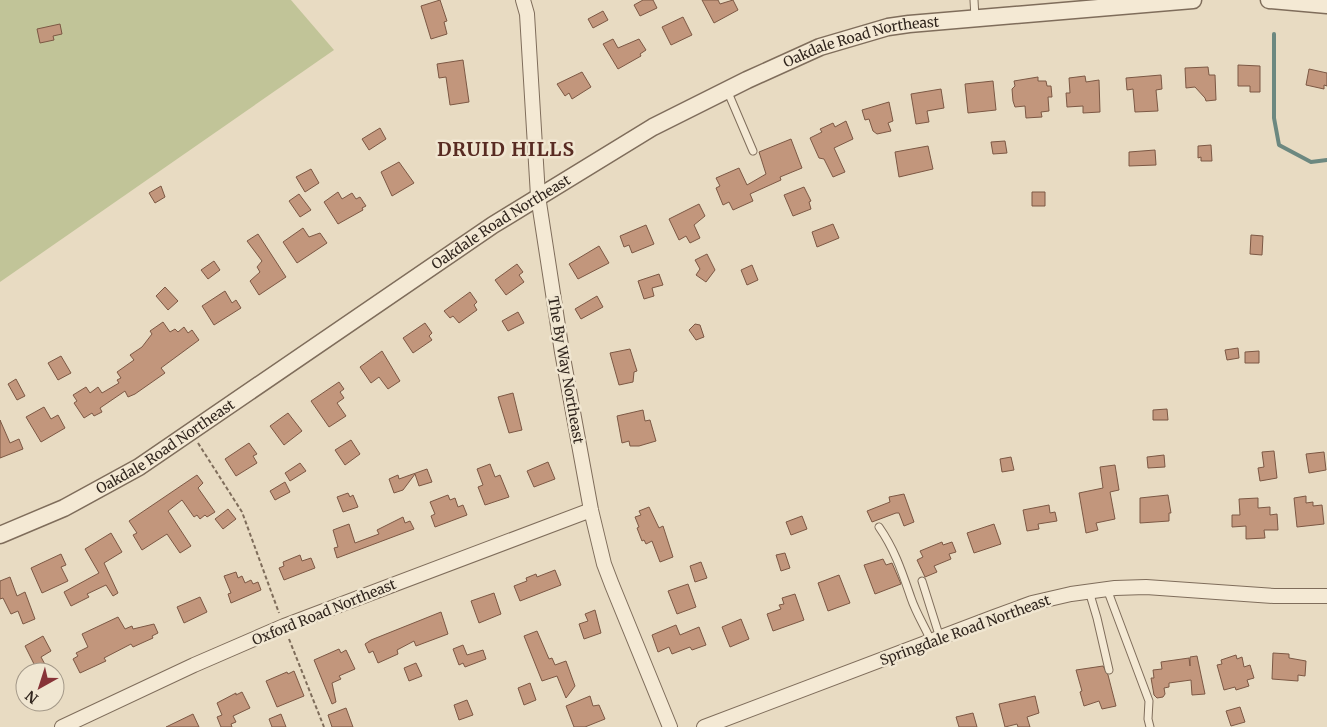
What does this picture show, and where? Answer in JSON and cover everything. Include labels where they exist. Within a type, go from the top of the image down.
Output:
[{"type":"street","name":"The By Way Northeast","points":[[523,0],[528,26],[538,196],[561,344],[591,510],[609,578],[670,727]]},
{"type":"street","name":"Oakdale Road Northeast","points":[[0,535],[64,508],[138,467],[538,196],[653,127],[820,47],[855,36],[910,24],[1193,0]]},
{"type":"street","points":[[1269,0],[1327,5]]},
{"type":"street","name":"Oxford Road Northeast","points":[[62,727],[194,664],[284,626],[591,510]]},
{"type":"street","name":"Springdale Road Northeast","points":[[704,727],[1032,603],[1088,591],[1146,587],[1274,596],[1327,596]]},
{"type":"lane","points":[[974,0],[975,18]]},
{"type":"lane","points":[[727,90],[753,151]]},
{"type":"lane","points":[[879,527],[890,543],[902,567],[912,600],[935,640]]},
{"type":"lane","points":[[922,581],[935,640]]},
{"type":"lane","points":[[1107,589],[1149,701],[1148,719],[1150,727]]},
{"type":"lane","points":[[1088,591],[1097,618],[1109,670]]},
{"type":"path","points":[[191,432],[242,512],[324,727]]},
{"type":"green space","points":[[0,0],[291,0],[334,50],[0,282]]},
{"type":"building","points":[[440,0],[447,21],[444,22],[447,34],[431,39],[421,6]]},
{"type":"building","points":[[643,0],[653,0],[657,8],[640,16],[634,5]]},
{"type":"building","points":[[702,0],[718,0],[720,4],[733,0],[738,10],[714,23]]},
{"type":"building","points":[[603,11],[608,20],[593,28],[588,19]]},
{"type":"building","points":[[683,17],[692,35],[671,45],[662,27]]},
{"type":"building","points":[[60,24],[62,34],[53,36],[54,40],[40,43],[37,29]]},
{"type":"building","points":[[613,39],[618,48],[639,39],[646,50],[640,54],[641,56],[618,69],[603,44]]},
{"type":"building","points":[[463,60],[469,102],[450,105],[446,77],[439,78],[437,64]]},
{"type":"building","points":[[1238,65],[1260,66],[1260,92],[1250,92],[1250,86],[1238,86]]},
{"type":"building","points":[[1208,67],[1209,75],[1215,75],[1216,100],[1206,101],[1195,87],[1186,88],[1185,68]]},
{"type":"building","points":[[1309,69],[1327,73],[1327,86],[1324,85],[1324,89],[1306,85]]},
{"type":"building","points":[[582,72],[591,87],[572,99],[569,93],[565,96],[557,84]]},
{"type":"building","points":[[1161,75],[1162,89],[1156,90],[1158,111],[1135,112],[1133,89],[1127,90],[1126,78]]},
{"type":"building","points":[[1085,76],[1086,82],[1099,80],[1100,112],[1083,113],[1083,106],[1067,107],[1066,93],[1070,93],[1069,78]]},
{"type":"building","points":[[1038,77],[1038,81],[1046,81],[1047,86],[1051,86],[1052,97],[1048,97],[1049,111],[1041,112],[1042,117],[1026,118],[1025,106],[1015,107],[1013,101],[1012,89],[1015,86],[1014,81]]},
{"type":"building","points":[[993,81],[996,110],[968,113],[965,84]]},
{"type":"building","points":[[941,89],[944,108],[927,111],[929,122],[916,124],[911,94]]},
{"type":"building","points":[[889,102],[893,121],[888,123],[891,131],[877,134],[873,131],[869,119],[865,120],[862,110]]},
{"type":"building","points":[[846,121],[853,139],[834,148],[845,172],[833,177],[824,159],[819,158],[810,138],[822,132],[820,129],[833,123],[835,127]]},
{"type":"building","points":[[380,128],[386,139],[369,150],[362,139]]},
{"type":"building","points":[[791,139],[802,168],[780,177],[781,180],[750,194],[753,201],[733,210],[729,202],[723,205],[716,188],[720,186],[716,178],[739,168],[747,185],[766,174],[759,152]]},
{"type":"building","points":[[1005,141],[1007,153],[993,154],[991,142]]},
{"type":"building","points":[[1211,145],[1212,161],[1201,161],[1201,157],[1198,158],[1198,146]]},
{"type":"building","points":[[928,146],[933,169],[899,177],[895,152]]},
{"type":"building","points":[[1155,150],[1156,165],[1129,166],[1129,152]]},
{"type":"building","points":[[399,162],[414,183],[392,196],[381,172]]},
{"type":"building","points":[[311,169],[319,183],[305,192],[296,177]]},
{"type":"building","points":[[161,186],[165,197],[155,203],[149,193]]},
{"type":"building","points":[[804,187],[811,201],[809,202],[811,209],[793,216],[784,195]]},
{"type":"building","points":[[338,192],[342,199],[352,193],[356,199],[360,197],[366,206],[362,208],[363,210],[338,224],[324,202]]},
{"type":"building","points":[[1032,192],[1045,192],[1045,206],[1032,206]]},
{"type":"building","points":[[299,194],[311,210],[300,217],[289,201]]},
{"type":"building","points":[[699,204],[705,216],[694,225],[700,238],[690,243],[686,236],[679,240],[669,219]]},
{"type":"building","points":[[833,224],[839,238],[817,247],[812,232]]},
{"type":"building","points":[[646,225],[654,244],[632,253],[629,245],[624,247],[620,236]]},
{"type":"building","points":[[303,228],[309,237],[320,233],[327,243],[297,263],[283,242]]},
{"type":"building","points":[[258,234],[286,277],[259,295],[250,281],[260,272],[257,267],[262,261],[247,241]]},
{"type":"building","points":[[1251,235],[1263,236],[1262,255],[1250,254]]},
{"type":"building","points":[[599,246],[609,263],[578,279],[569,264]]},
{"type":"building","points":[[707,254],[715,270],[706,282],[696,275],[700,269],[695,260]]},
{"type":"building","points":[[214,261],[220,270],[208,279],[201,270]]},
{"type":"building","points":[[517,264],[523,272],[519,275],[524,282],[506,295],[495,280]]},
{"type":"building","points":[[752,265],[758,280],[747,285],[741,270]]},
{"type":"building","points":[[659,274],[663,285],[652,288],[654,296],[644,299],[638,281]]},
{"type":"building","points":[[165,287],[178,301],[168,310],[156,296]]},
{"type":"building","points":[[225,291],[232,303],[236,300],[241,308],[214,325],[202,306]]},
{"type":"building","points":[[470,292],[477,302],[474,305],[477,310],[459,323],[453,316],[450,318],[444,311]]},
{"type":"building","points":[[597,296],[603,307],[581,319],[575,309]]},
{"type":"building","points":[[518,312],[524,323],[508,331],[502,321]]},
{"type":"building","points":[[163,322],[170,332],[175,329],[178,332],[184,327],[188,333],[192,330],[199,340],[161,368],[165,373],[135,394],[128,397],[125,391],[100,408],[102,412],[94,416],[92,413],[84,418],[74,403],[77,401],[73,395],[86,387],[90,393],[98,387],[102,393],[119,383],[117,380],[121,378],[117,372],[134,360],[130,355],[142,347],[152,334],[150,331]]},
{"type":"building","points":[[425,323],[432,333],[429,336],[432,340],[413,353],[403,338]]},
{"type":"building","points":[[695,324],[700,325],[704,337],[696,340],[689,330]]},
{"type":"building","points":[[1238,348],[1239,358],[1227,360],[1225,350]]},
{"type":"building","points":[[630,349],[637,371],[634,372],[633,382],[619,385],[610,353]]},
{"type":"building","points":[[382,351],[400,381],[388,389],[379,377],[371,383],[360,367]]},
{"type":"building","points":[[1259,351],[1259,363],[1245,363],[1245,352]]},
{"type":"building","points":[[61,356],[71,373],[58,380],[48,363]]},
{"type":"building","points":[[16,379],[25,396],[17,400],[8,384]]},
{"type":"building","points":[[339,382],[344,389],[340,392],[344,398],[337,403],[346,416],[329,427],[311,401]]},
{"type":"building","points":[[513,393],[522,430],[509,433],[498,397]]},
{"type":"building","points":[[44,407],[51,419],[58,415],[65,428],[41,442],[26,417]]},
{"type":"building","points":[[1167,409],[1168,420],[1153,420],[1153,410]]},
{"type":"building","points":[[643,410],[645,421],[650,420],[656,441],[639,446],[630,446],[629,441],[622,443],[617,416]]},
{"type":"building","points":[[288,413],[302,431],[284,445],[270,426]]},
{"type":"building","points":[[0,420],[10,443],[19,439],[23,449],[0,458]]},
{"type":"building","points":[[351,440],[360,454],[345,465],[335,450]]},
{"type":"building","points":[[249,443],[257,454],[253,456],[257,463],[236,476],[225,459]]},
{"type":"building","points":[[1274,451],[1277,478],[1260,481],[1258,468],[1264,467],[1262,452]]},
{"type":"building","points":[[1324,452],[1326,470],[1309,473],[1306,454]]},
{"type":"building","points":[[1164,455],[1165,467],[1148,468],[1147,457]]},
{"type":"building","points":[[1011,457],[1014,470],[1002,472],[1000,459]]},
{"type":"building","points":[[548,462],[555,479],[534,487],[527,471]]},
{"type":"building","points":[[300,463],[306,471],[290,481],[285,473]]},
{"type":"building","points":[[490,464],[495,477],[500,475],[509,497],[485,505],[478,487],[483,485],[477,469]]},
{"type":"building","points":[[1115,465],[1119,490],[1110,492],[1115,519],[1096,523],[1098,530],[1086,533],[1079,493],[1103,488],[1100,467]]},
{"type":"building","points":[[427,469],[432,482],[419,486],[415,474],[403,490],[394,493],[389,479],[398,475],[399,479]]},
{"type":"building","points":[[197,475],[203,483],[198,488],[215,512],[207,517],[205,515],[200,519],[197,515],[194,517],[182,500],[168,511],[191,546],[180,553],[167,534],[142,550],[133,535],[137,533],[129,521]]},
{"type":"building","points":[[285,482],[290,492],[275,500],[270,491]]},
{"type":"building","points":[[348,493],[350,497],[353,495],[358,507],[343,512],[337,497]]},
{"type":"building","points":[[904,494],[914,522],[904,526],[899,513],[896,513],[872,522],[867,511],[890,502],[889,497]]},
{"type":"building","points":[[448,495],[450,500],[455,498],[458,507],[463,505],[467,515],[435,527],[431,516],[435,514],[430,502]]},
{"type":"building","points":[[1168,495],[1171,513],[1169,513],[1169,521],[1140,523],[1140,498]]},
{"type":"building","points":[[1306,496],[1306,503],[1313,502],[1313,506],[1322,505],[1324,524],[1297,527],[1294,498]]},
{"type":"building","points":[[1258,498],[1258,508],[1270,507],[1270,515],[1277,514],[1278,530],[1264,530],[1265,538],[1246,539],[1246,526],[1232,527],[1232,515],[1240,515],[1239,499]]},
{"type":"building","points":[[1049,505],[1050,513],[1055,512],[1057,521],[1038,524],[1039,529],[1027,531],[1023,510]]},
{"type":"building","points":[[649,507],[659,528],[663,526],[673,557],[660,562],[652,541],[646,544],[644,540],[642,541],[637,528],[639,527],[635,517],[641,515],[639,511]]},
{"type":"building","points":[[228,509],[236,519],[223,529],[215,519]]},
{"type":"building","points":[[802,516],[807,529],[791,535],[786,522]]},
{"type":"building","points":[[403,517],[405,523],[410,521],[414,529],[337,558],[334,548],[338,547],[333,530],[349,524],[355,543],[379,534],[377,530]]},
{"type":"building","points":[[994,524],[1001,544],[974,553],[967,533]]},
{"type":"building","points":[[111,533],[122,552],[104,563],[118,593],[113,596],[106,585],[87,594],[89,597],[71,606],[64,592],[99,573],[85,549]]},
{"type":"building","points":[[942,542],[943,545],[952,542],[956,552],[949,554],[951,559],[934,566],[937,572],[925,577],[917,560],[923,557],[920,551]]},
{"type":"building","points":[[785,553],[790,568],[781,571],[776,555]]},
{"type":"building","points":[[61,554],[66,565],[61,567],[68,581],[42,593],[31,568]]},
{"type":"building","points":[[300,555],[302,561],[311,558],[315,568],[284,580],[279,568],[284,566],[283,562]]},
{"type":"building","points":[[883,559],[886,565],[892,563],[901,584],[875,594],[864,565]]},
{"type":"building","points":[[701,562],[707,578],[695,582],[690,566]]},
{"type":"building","points":[[555,570],[561,585],[520,601],[514,586],[527,581],[526,578],[536,574],[537,577]]},
{"type":"building","points":[[236,572],[238,578],[242,576],[245,583],[251,580],[253,584],[258,582],[261,590],[231,603],[228,594],[231,593],[224,576]]},
{"type":"building","points":[[839,575],[850,603],[828,611],[818,583]]},
{"type":"building","points":[[10,577],[17,596],[25,592],[35,619],[23,624],[18,611],[11,614],[3,598],[0,599],[0,581]]},
{"type":"building","points":[[688,584],[696,607],[677,614],[668,591]]},
{"type":"building","points":[[494,593],[501,614],[479,623],[471,601]]},
{"type":"building","points":[[795,594],[804,620],[773,631],[767,614],[781,609],[779,605],[784,604],[782,598]]},
{"type":"building","points":[[200,597],[207,612],[184,623],[177,607]]},
{"type":"building","points":[[595,610],[601,633],[584,639],[579,624],[588,621],[585,614]]},
{"type":"building","points":[[441,612],[448,634],[416,646],[414,641],[397,650],[398,654],[378,663],[373,651],[369,653],[365,644],[371,640]]},
{"type":"building","points":[[118,617],[125,629],[132,626],[133,629],[154,624],[158,633],[152,636],[153,638],[133,647],[131,644],[104,658],[106,661],[80,673],[73,659],[78,656],[76,653],[88,647],[82,634]]},
{"type":"building","points":[[741,619],[749,639],[730,647],[722,627]]},
{"type":"building","points":[[676,625],[680,635],[699,627],[706,645],[692,650],[690,647],[672,654],[669,647],[658,652],[652,635]]},
{"type":"building","points":[[537,631],[549,659],[552,658],[555,665],[566,661],[575,686],[566,698],[557,676],[542,681],[524,636]]},
{"type":"building","points":[[43,636],[51,651],[41,657],[44,662],[33,662],[25,646]]},
{"type":"building","points":[[463,645],[467,655],[483,650],[486,659],[465,667],[463,663],[459,665],[453,649]]},
{"type":"building","points":[[339,649],[341,653],[346,650],[355,669],[339,676],[341,679],[332,683],[336,702],[332,704],[314,660]]},
{"type":"building","points":[[1273,653],[1289,654],[1289,658],[1306,661],[1305,676],[1298,675],[1298,681],[1272,679]]},
{"type":"building","points":[[1236,655],[1237,659],[1242,657],[1244,667],[1250,665],[1254,678],[1247,680],[1249,686],[1236,690],[1235,687],[1224,690],[1217,665],[1222,664],[1221,660]]},
{"type":"building","points":[[1197,656],[1205,694],[1192,695],[1191,680],[1169,683],[1169,687],[1164,688],[1165,694],[1163,697],[1157,698],[1154,695],[1151,678],[1154,678],[1153,670],[1162,669],[1161,662],[1189,658],[1190,666],[1190,657]]},
{"type":"building","points":[[416,663],[422,676],[409,681],[404,668]]},
{"type":"building","points":[[1103,666],[1108,675],[1116,706],[1102,709],[1099,701],[1084,706],[1076,670]]},
{"type":"building","points":[[294,671],[304,696],[277,707],[266,681]]},
{"type":"building","points":[[530,683],[536,700],[524,705],[518,688]]},
{"type":"building","points":[[242,692],[250,708],[233,716],[236,722],[231,724],[232,727],[221,727],[217,717],[222,715],[217,703],[236,693],[236,695]]},
{"type":"building","points":[[590,696],[593,706],[599,705],[605,719],[585,727],[574,727],[566,706]]},
{"type":"building","points":[[1035,696],[1039,713],[1027,717],[1030,727],[1018,727],[1017,724],[1005,727],[999,704]]},
{"type":"building","points":[[467,700],[473,715],[459,720],[454,705]]},
{"type":"building","points":[[1240,707],[1245,722],[1231,726],[1226,711]]},
{"type":"building","points":[[346,708],[353,727],[332,727],[328,715]]},
{"type":"building","points":[[973,713],[977,727],[959,727],[956,717]]},
{"type":"building","points":[[193,714],[199,727],[166,727]]},
{"type":"building","points":[[281,714],[286,727],[272,727],[269,719]]},
{"type":"waterway","points":[[1274,34],[1274,118],[1279,145],[1311,162],[1327,160]]},
{"type":"district","name":"DRUID HILLS","points":[[506,149]]}]
